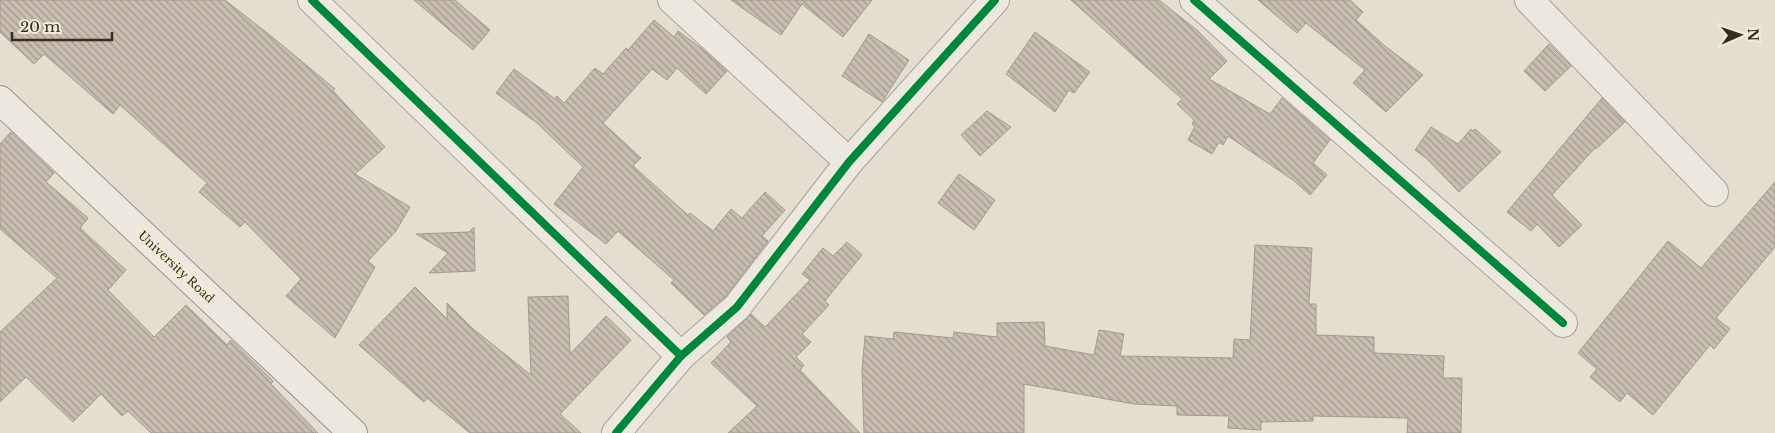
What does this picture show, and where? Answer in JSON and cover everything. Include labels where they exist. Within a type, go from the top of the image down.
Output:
[{"type":"street","points":[[312,0],[681,356]]},
{"type":"street","points":[[672,0],[849,162]]},
{"type":"street","points":[[616,433],[681,356],[737,307],[849,162],[995,0]]},
{"type":"street","points":[[1194,0],[1563,323]]},
{"type":"street","points":[[1529,0],[1714,192]]},
{"type":"street","name":"University Road","points":[[0,100],[353,433]]},
{"type":"building","points":[[0,0],[225,0],[335,89],[333,91],[385,147],[355,174],[410,207],[396,231],[368,261],[375,267],[335,338],[286,296],[301,279],[245,222],[240,227],[199,192],[207,183],[120,105],[113,114],[44,54],[34,64],[0,32]]},
{"type":"building","points":[[414,0],[455,0],[490,30],[473,50]]},
{"type":"building","points":[[731,0],[872,0],[843,37],[802,4],[781,35]]},
{"type":"building","points":[[1071,0],[1159,0],[1198,31],[1227,61],[1209,79],[1270,114],[1282,98],[1330,140],[1313,163],[1327,175],[1310,195],[1293,180],[1228,136],[1223,145],[1219,142],[1212,154],[1188,140],[1195,126],[1192,124],[1194,120],[1177,104],[1182,99]]},
{"type":"building","points":[[1258,0],[1350,0],[1363,12],[1356,20],[1385,46],[1423,75],[1386,112],[1353,83],[1365,70],[1306,23],[1297,33]]},
{"type":"building","points":[[654,20],[674,37],[678,31],[727,71],[706,94],[677,68],[667,80],[652,69],[603,123],[641,158],[633,166],[688,215],[690,213],[713,231],[731,209],[742,218],[765,192],[785,210],[762,236],[768,241],[726,296],[704,315],[671,283],[674,280],[618,231],[606,244],[554,204],[583,167],[537,123],[496,93],[514,69],[555,99],[557,96],[564,103],[595,68],[603,74],[626,48],[628,50]]},
{"type":"building","points":[[1035,32],[1090,72],[1074,93],[1069,90],[1055,112],[1006,74]]},
{"type":"building","points":[[869,34],[909,60],[882,102],[842,76]]},
{"type":"building","points":[[1549,44],[1571,66],[1545,91],[1524,71]]},
{"type":"building","points":[[1602,98],[1625,122],[1595,148],[1552,195],[1582,225],[1559,247],[1537,224],[1531,231],[1507,212]]},
{"type":"building","points":[[987,111],[1011,127],[980,156],[961,135]]},
{"type":"building","points":[[1431,127],[1458,144],[1471,129],[1473,131],[1475,129],[1501,152],[1459,192],[1426,158],[1415,150]]},
{"type":"building","points":[[11,132],[54,173],[46,182],[88,218],[80,228],[126,270],[108,290],[154,337],[186,305],[227,345],[231,340],[273,381],[271,384],[318,433],[151,433],[128,411],[122,416],[101,394],[73,422],[26,377],[0,402],[0,332],[57,278],[0,229],[0,144]]},
{"type":"building","points":[[959,174],[995,200],[974,230],[938,203]]},
{"type":"building","points":[[1775,182],[1775,247],[1716,318],[1730,329],[1714,349],[1710,345],[1653,415],[1627,393],[1620,402],[1590,377],[1597,369],[1578,353],[1668,241],[1701,268]]},
{"type":"building","points":[[474,227],[475,271],[429,273],[448,253],[416,234],[469,232]]},
{"type":"building","points":[[847,242],[862,255],[825,301],[829,305],[802,334],[811,342],[796,357],[804,365],[800,370],[860,433],[728,433],[757,406],[711,363],[731,342],[727,337],[751,314],[765,327],[810,280],[802,274],[823,248],[833,256]]},
{"type":"building","points":[[1255,245],[1312,248],[1309,304],[1316,304],[1316,335],[1374,337],[1374,353],[1444,356],[1443,378],[1462,378],[1461,433],[1407,433],[1408,418],[1313,416],[1313,421],[1261,422],[1261,430],[1228,428],[1229,416],[1177,415],[1177,406],[1134,404],[1024,384],[1024,433],[864,433],[862,370],[865,336],[893,339],[894,332],[953,338],[954,332],[997,337],[997,323],[1044,322],[1045,346],[1094,355],[1099,330],[1124,334],[1120,356],[1233,358],[1234,339],[1250,340]]},
{"type":"building","points":[[415,287],[447,319],[447,303],[472,328],[531,375],[528,297],[568,296],[570,354],[606,316],[631,340],[560,414],[581,433],[470,433],[427,398],[424,402],[359,345]]},
{"type":"cycle path","points":[[312,0],[681,356]]},
{"type":"cycle path","points":[[616,433],[681,356],[737,307],[849,162],[995,0]]},
{"type":"cycle path","points":[[1194,0],[1563,323]]}]
